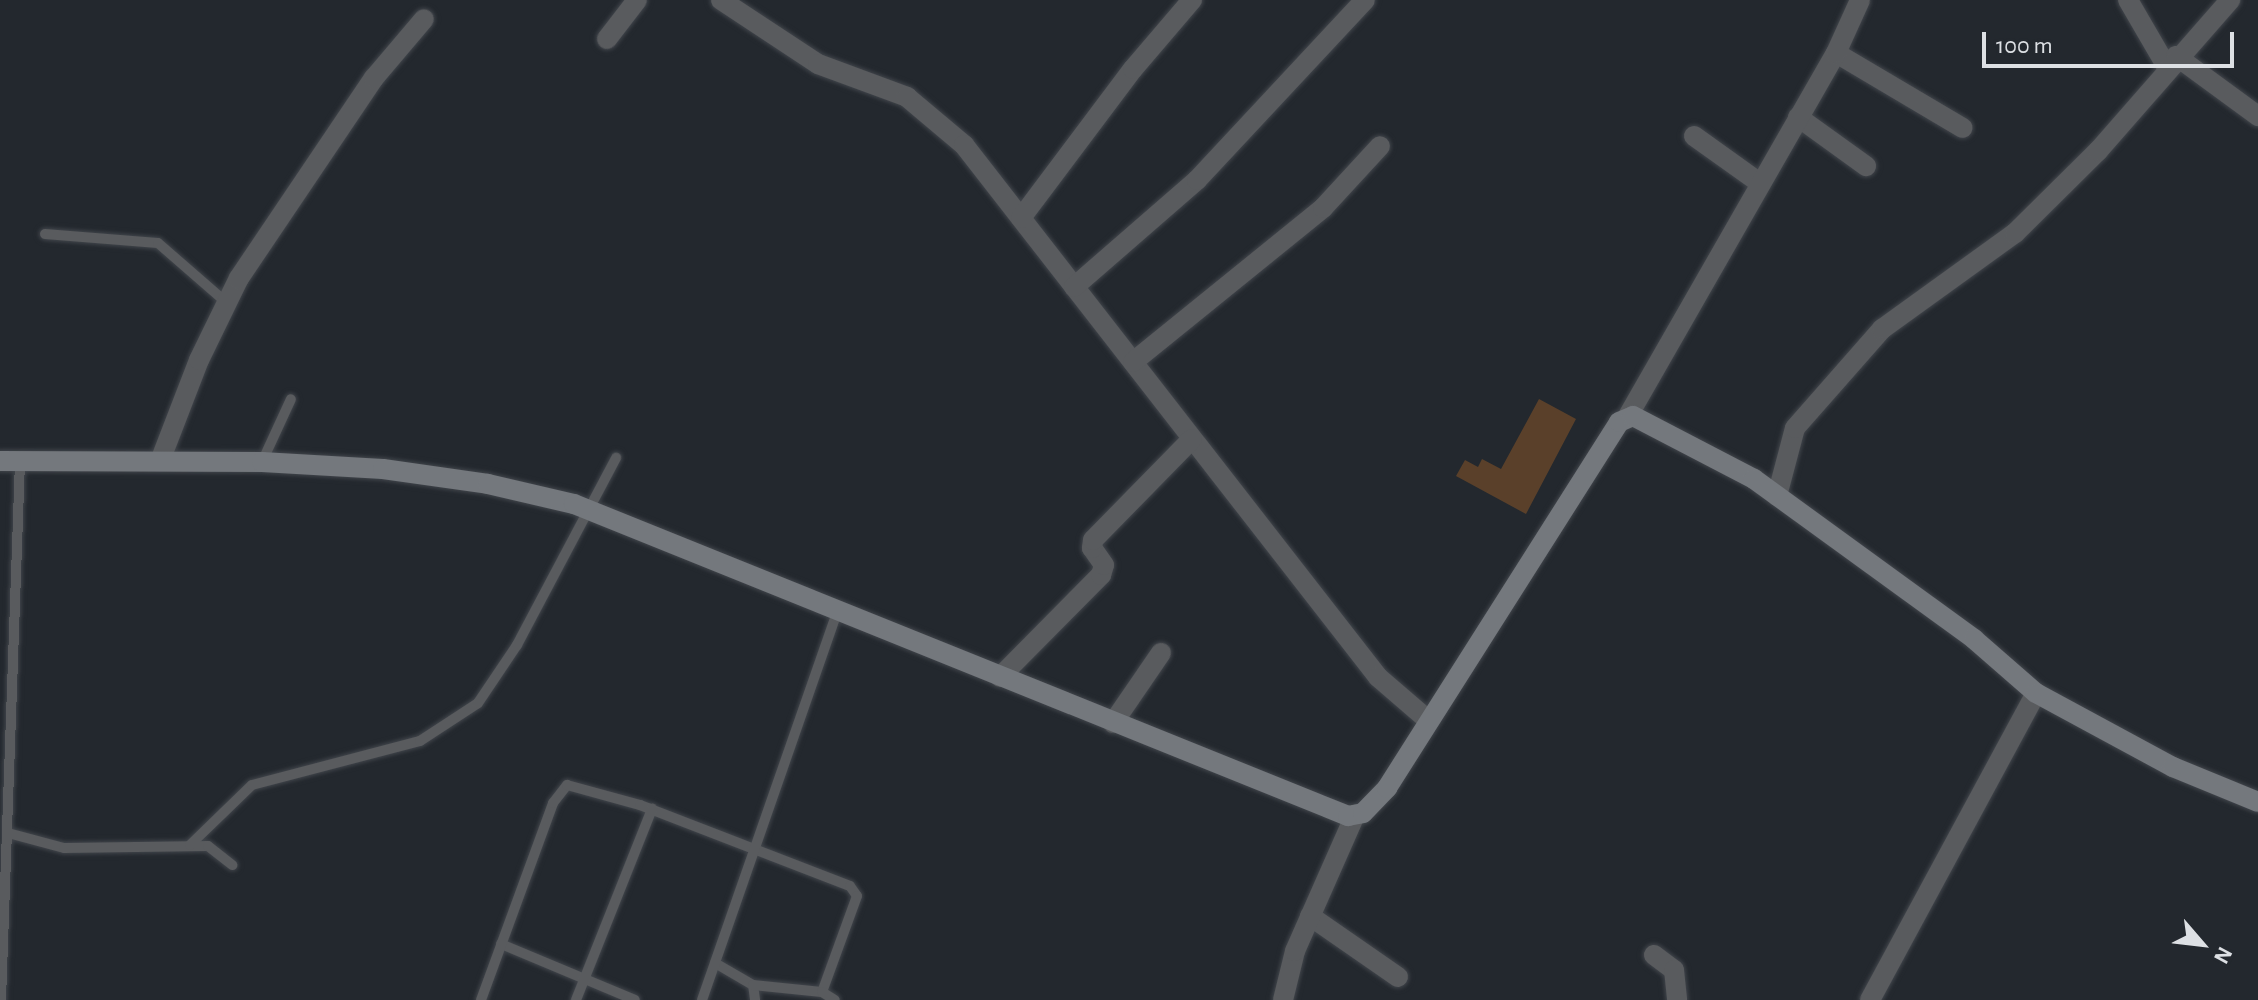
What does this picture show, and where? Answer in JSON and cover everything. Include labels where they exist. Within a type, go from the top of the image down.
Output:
[{"type":"main road","points":[[10,461],[262,462],[383,469],[488,484],[588,510],[1338,814],[1355,815],[1387,788],[1619,422],[1628,416],[1754,479],[1974,639],[2036,693],[2173,767],[2258,802]]},
{"type":"street","points":[[607,39],[637,0]]},
{"type":"street","points":[[721,0],[818,64],[921,106],[964,145],[1378,677],[1428,720]]},
{"type":"street","points":[[1021,218],[1133,69],[1192,0]]},
{"type":"street","points":[[1074,287],[1207,171],[1365,0]]},
{"type":"street","points":[[1628,416],[1836,53],[1860,0]]},
{"type":"street","points":[[2128,0],[2171,62],[2258,116]]},
{"type":"street","points":[[1777,496],[1795,428],[1882,329],[2015,233],[2098,151],[2171,62],[2230,0]]},
{"type":"street","points":[[160,461],[227,303],[267,233],[374,78],[424,19]]},
{"type":"street","points":[[1836,53],[1963,128]]},
{"type":"street","points":[[1798,117],[1866,166]]},
{"type":"street","points":[[1694,136],[1760,183]]},
{"type":"street","points":[[1133,362],[1323,208],[1380,146]]},
{"type":"street","points":[[1000,677],[1101,575],[1104,565],[1092,548],[1093,540],[1192,439]]},
{"type":"street","points":[[1113,723],[1161,653]]},
{"type":"street","points":[[1870,1000],[2036,693]]},
{"type":"street","points":[[1283,1000],[1310,916],[1355,815]]},
{"type":"street","points":[[1310,916],[1398,977]]},
{"type":"street","points":[[1654,955],[1674,970],[1677,1000]]},
{"type":"lane","points":[[45,234],[158,243],[227,303]]},
{"type":"lane","points":[[262,462],[291,399]]},
{"type":"lane","points":[[190,845],[252,785],[420,741],[468,710],[493,685],[616,458]]},
{"type":"lane","points":[[1,1000],[8,833],[5,790],[10,461]]},
{"type":"lane","points":[[702,1000],[837,612]]},
{"type":"lane","points":[[481,1000],[559,791],[580,786],[755,846],[855,891],[822,992]]},
{"type":"lane","points":[[576,1000],[652,809]]},
{"type":"lane","points":[[8,833],[64,848],[190,845],[216,848],[232,865]]},
{"type":"lane","points":[[501,944],[635,1000]]},
{"type":"lane","points":[[715,963],[753,985],[822,992],[835,1000]]},
{"type":"lane","points":[[753,985],[755,1000]]},
{"type":"building","points":[[1539,399],[1576,419],[1526,514],[1456,476],[1465,460],[1478,467],[1482,459],[1501,469]]}]
